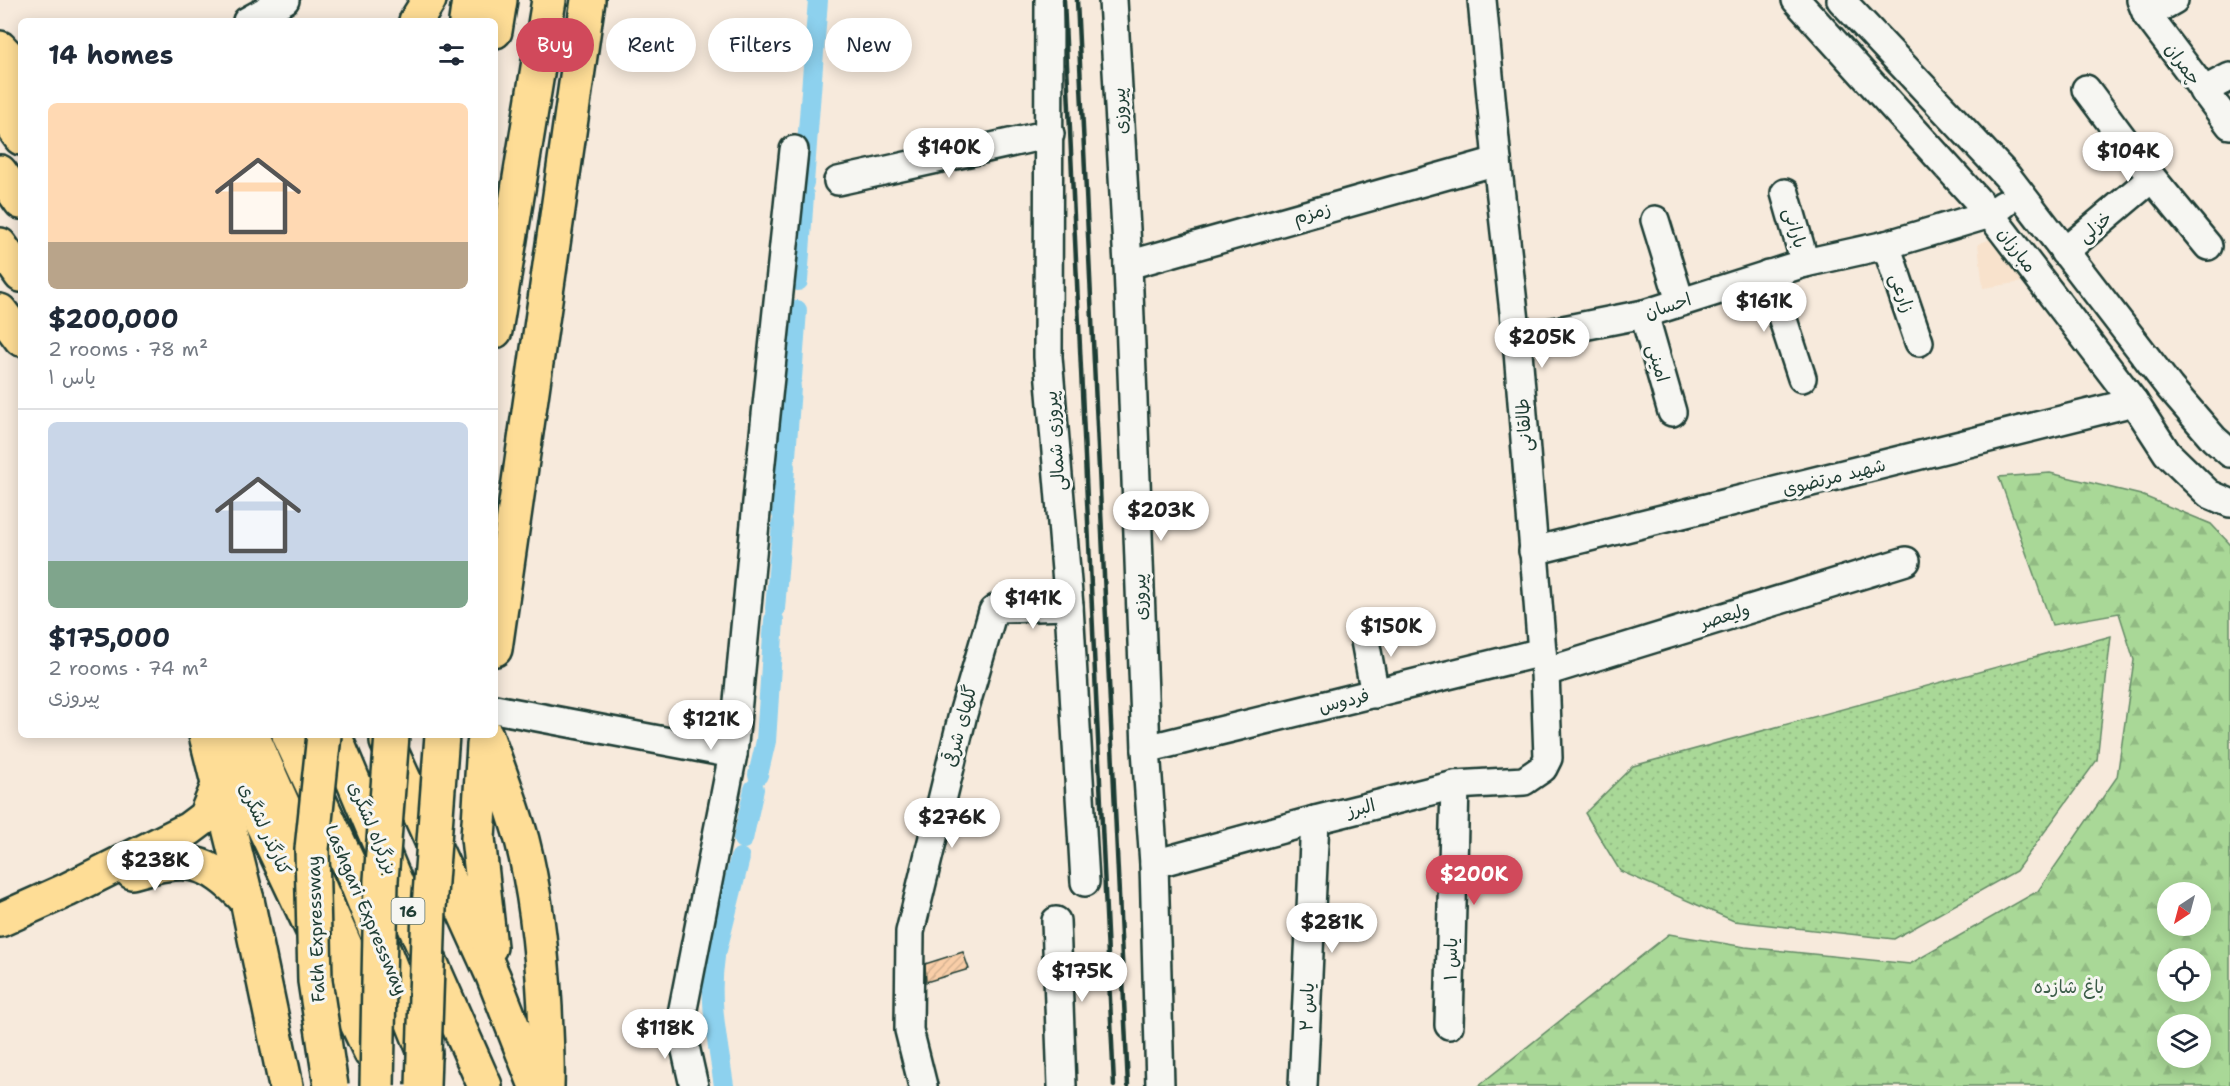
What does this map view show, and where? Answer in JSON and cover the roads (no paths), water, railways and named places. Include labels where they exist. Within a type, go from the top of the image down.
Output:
[{"type":"main road","points":[[418,18],[429,0]]},
{"type":"main road","points":[[466,18],[469,0]]},
{"type":"main road","points":[[497,18],[500,0]]},
{"type":"main road","points":[[498,313],[549,0]]},
{"type":"main road","points":[[498,628],[588,0]]},
{"type":"main road","points":[[0,48],[18,67]]},
{"type":"main road","points":[[0,80],[18,100]]},
{"type":"main road","points":[[0,109],[18,134]]},
{"type":"main road","points":[[0,172],[18,198]]},
{"type":"main road","points":[[0,245],[18,271]]},
{"type":"main road","points":[[0,311],[18,335]]},
{"type":"main road","points":[[207,738],[247,900],[286,1086]]},
{"type":"main road","name":"کنارگذر لشگری","points":[[221,738],[386,1086]]},
{"type":"main road","points":[[253,738],[355,968],[392,1086]]},
{"type":"main road","name":"Lashgari Expressway","points":[[290,738],[351,869],[438,1086]]},
{"type":"main road","name":"Fath Expressway","points":[[324,738],[312,849],[315,981],[331,1086]]},
{"type":"main road","name":"بزرگراه لشگری","points":[[335,738],[485,1086]]},
{"type":"main road","points":[[385,738],[493,976],[536,1086]]},
{"type":"main road","points":[[377,1086],[381,880],[392,738]]},
{"type":"main road","points":[[423,1086],[429,908],[442,738]]},
{"type":"main road","points":[[486,738],[478,838],[493,976]]},
{"type":"main road","points":[[487,738],[505,785],[522,842],[537,920],[544,988],[547,1086]]},
{"type":"main road","points":[[0,920],[67,890],[189,829],[206,816],[218,786]]},
{"type":"main road","points":[[67,890],[178,861],[207,867],[227,880],[247,900]]},
{"type":"street","points":[[252,18],[285,0]]},
{"type":"street","name":"پیروزی شمالی","points":[[1049,0],[1048,357],[1069,606],[1085,882]]},
{"type":"street","name":"پیروزی","points":[[1113,0],[1128,265],[1146,749],[1154,864],[1160,1086]]},
{"type":"street","name":"طالقانی","points":[[1482,0],[1517,339],[1549,742]]},
{"type":"street","name":"مبارزان","points":[[1796,0],[1990,214],[2134,402],[2167,453],[2209,494],[2230,503]]},
{"type":"street","name":"مبارزان","points":[[1841,0],[2007,176],[2170,388],[2214,439],[2230,453]]},
{"type":"street","points":[[2144,7],[2174,0]]},
{"type":"street","name":"چمران","points":[[2144,7],[2230,125]]},
{"type":"street","points":[[2203,91],[2230,77]]},
{"type":"street","points":[[2086,89],[2152,178],[2208,246]]},
{"type":"street","points":[[838,181],[1050,134]]},
{"type":"street","points":[[694,1086],[680,1024],[733,754],[794,150]]},
{"type":"street","name":"زمزم","points":[[1128,265],[1497,161]]},
{"type":"street","name":"خزلی","points":[[2064,252],[2152,178]]},
{"type":"street","name":"بارانی","points":[[1785,193],[1805,263]]},
{"type":"street","name":"احسان","points":[[1517,339],[1644,314],[1805,263],[1886,245],[1990,214],[2019,193]]},
{"type":"street","points":[[1655,220],[1680,302]]},
{"type":"street","name":"زارعی","points":[[1886,245],[1919,342]]},
{"type":"street","points":[[1768,274],[1802,378]]},
{"type":"street","name":"امینی","points":[[1644,314],[1672,412]]},
{"type":"street","name":"شهید مرتضوی","points":[[1533,551],[2134,402]]},
{"type":"street","name":"ولیعصر","points":[[1543,662],[1906,561]]},
{"type":"street","name":"گلهای شرقی","points":[[923,1086],[909,1030],[910,932],[960,726],[992,615],[997,608],[1069,606]]},
{"type":"street","points":[[1363,630],[1375,694]]},
{"type":"street","name":"فردوس","points":[[1146,749],[1375,694],[1543,662]]},
{"type":"street","points":[[498,710],[733,754]]},
{"type":"street","name":"البرز","points":[[1154,864],[1315,819],[1455,785],[1524,781],[1543,768],[1548,758],[1549,742]]},
{"type":"street","name":"یاس ۱","points":[[1449,1025],[1455,785]]},
{"type":"street","name":"یاس ۲","points":[[1303,1086],[1315,819]]},
{"type":"street","points":[[1056,921],[1062,1086]]},
{"type":"waterway","points":[[804,183],[818,0]]},
{"type":"waterway","points":[[798,281],[804,195]]},
{"type":"waterway","points":[[792,378],[797,310]]},
{"type":"waterway","points":[[786,456],[791,387]]},
{"type":"waterway","points":[[782,514],[785,467]]},
{"type":"waterway","points":[[775,609],[782,523]]},
{"type":"waterway","points":[[758,775],[766,741],[774,620]]},
{"type":"waterway","points":[[743,839],[754,789]]},
{"type":"waterway","points":[[717,950],[740,858]]},
{"type":"waterway","points":[[715,957],[713,1006],[724,1086]]},
{"type":"railway","points":[[1064,0],[1114,1086]]},
{"type":"railway","points":[[1077,0],[1128,1086]]},
{"type":"park label","name":"باغ شازده","points":[[2069,987]]}]
